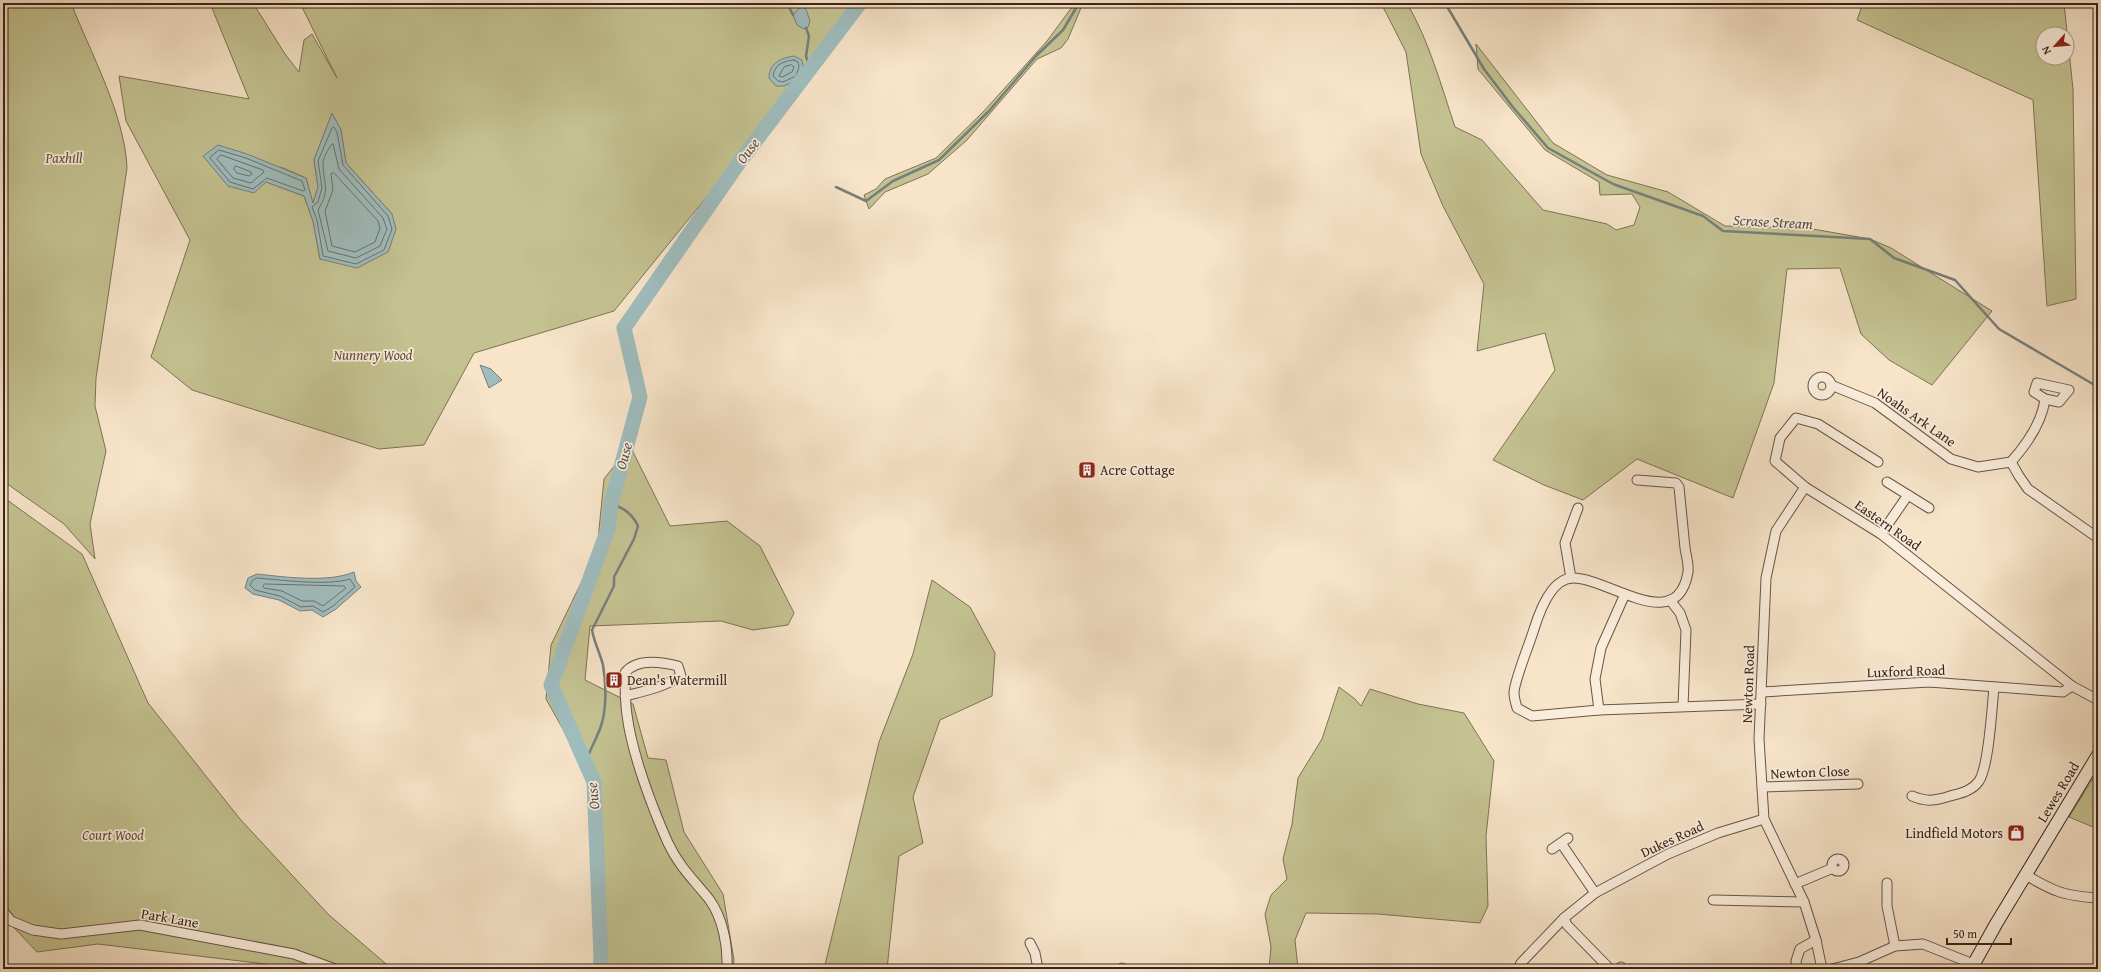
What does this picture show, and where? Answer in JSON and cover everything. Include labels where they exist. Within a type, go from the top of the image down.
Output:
[{"type":"main road","name":"Lewes Road","points":[[1972,967],[2098,755]]},
{"type":"street","name":"Noahs Ark Lane","points":[[1832,385],[1875,403],[1951,458],[1978,467],[2011,462]]},
{"type":"street","points":[[2045,399],[2044,410],[2027,443],[2011,462],[2028,489],[2098,538]]},
{"type":"street","name":"Eastern Road","points":[[1878,462],[1818,424],[1796,418],[1780,438],[1775,461],[1805,488],[1881,534],[2072,686],[2098,700]]},
{"type":"street","points":[[1637,480],[1676,483],[1679,487],[1688,571],[1681,590],[1670,600],[1659,603],[1646,601],[1599,584],[1571,578],[1560,583],[1550,594],[1539,612],[1514,693],[1516,708],[1532,716],[1599,710],[1761,704]]},
{"type":"street","points":[[1887,482],[1929,508]]},
{"type":"street","name":"Newton Road","points":[[1805,488],[1776,531],[1766,578],[1759,739],[1764,819],[1804,902],[1816,940],[1822,969]]},
{"type":"street","points":[[1881,534],[1908,495]]},
{"type":"street","points":[[1571,578],[1565,543],[1578,508]]},
{"type":"street","points":[[1599,710],[1594,679],[1602,648],[1625,594]]},
{"type":"street","points":[[1670,600],[1680,613],[1686,630],[1683,706]]},
{"type":"street","points":[[626,696],[665,685],[681,676],[678,666],[667,663],[645,663],[629,667],[625,672],[626,696],[630,728],[650,799],[668,843],[683,870],[710,900],[722,926],[727,969]]},
{"type":"street","name":"Luxford Road","points":[[1762,692],[1930,682],[2063,692],[2072,686]]},
{"type":"street","points":[[1912,796],[1933,801],[1972,789],[1980,780],[1988,748],[1994,687]]},
{"type":"street","name":"Newton Close","points":[[1762,787],[1858,784]]},
{"type":"street","name":"Dukes Road","points":[[1518,969],[1521,963],[1557,925],[1565,921],[1595,893],[1668,854],[1718,833],[1764,819]]},
{"type":"street","points":[[1552,849],[1564,841],[1595,893]]},
{"type":"street","points":[[1795,884],[1833,868]]},
{"type":"street","points":[[2026,875],[2050,890],[2071,896],[2098,898]]},
{"type":"street","points":[[1887,883],[1887,906],[1895,946]]},
{"type":"street","points":[[1713,900],[1804,902]]},
{"type":"street","name":"Park Lane","points":[[3,911],[11,921],[33,930],[61,934],[140,925],[294,954],[335,969]]},
{"type":"street","points":[[1565,921],[1610,969]]},
{"type":"street","points":[[1797,969],[1796,961],[1800,948],[1816,940]]},
{"type":"street","points":[[1030,943],[1035,953],[1038,969]]},
{"type":"street","points":[[1832,969],[1859,962],[1895,946],[1923,944],[1972,967]]},
{"type":"green space","name":"Paxhill","points":[[3,3],[71,3],[113,105],[125,148],[127,168],[96,378],[95,406],[106,451],[90,524],[95,559],[64,524],[3,481]]},
{"type":"green space","name":"Nunnery Wood","points":[[210,3],[253,3],[285,54],[299,72],[304,40],[312,34],[337,78],[300,3],[860,3],[809,71],[614,311],[474,353],[424,445],[379,449],[192,390],[151,357],[190,240],[126,121],[119,76],[249,99]],"holes":[[[332,114],[341,130],[346,163],[392,214],[320,259],[313,221],[304,196],[266,182],[281,167],[306,178],[313,204],[318,187],[314,160]]]},
{"type":"green space","points":[[1075,3],[1083,3],[1068,39],[1061,48],[1037,59],[967,140],[928,174],[885,192],[869,209],[864,195],[876,189],[885,179],[936,158],[984,111],[1047,41]]},
{"type":"green space","points":[[1381,3],[1407,3],[1422,32],[1455,127],[1482,140],[1543,210],[1607,224],[1616,230],[1634,225],[1640,207],[1632,194],[1600,195],[1599,182],[1545,150],[1478,69],[1476,44],[1553,143],[1607,175],[1668,192],[1725,226],[1807,228],[1870,239],[1891,248],[1992,311],[1932,385],[1889,360],[1861,334],[1840,268],[1787,269],[1774,383],[1733,498],[1637,459],[1583,500],[1544,485],[1493,460],[1555,370],[1545,333],[1477,351],[1484,284],[1443,206],[1421,154],[1406,52]]},
{"type":"green space","points":[[1863,3],[2064,3],[2066,26],[2035,26],[2035,66],[2071,66],[2073,89],[2076,299],[2047,306],[2033,100],[1857,20]]},
{"type":"green space","points":[[630,446],[670,526],[727,521],[760,546],[794,613],[788,625],[753,630],[721,621],[590,626],[585,680],[633,704],[648,758],[666,760],[684,832],[723,894],[734,960],[733,969],[596,969],[587,772],[546,699],[551,645],[597,550],[604,479]]},
{"type":"green space","name":"Court Wood","points":[[3,497],[82,554],[148,703],[240,819],[329,915],[392,969],[307,969],[98,944],[37,952],[3,916]]},
{"type":"green space","points":[[932,580],[970,607],[995,653],[992,696],[940,720],[913,797],[923,843],[899,856],[887,969],[824,969],[879,742],[913,654]]},
{"type":"green space","points":[[1339,687],[1355,699],[1361,706],[1370,689],[1418,704],[1464,713],[1494,761],[1486,836],[1488,906],[1480,923],[1378,914],[1306,913],[1295,940],[1298,969],[1269,969],[1271,947],[1265,914],[1271,895],[1287,879],[1283,859],[1292,824],[1298,778],[1322,739]]},
{"type":"green space","points":[[2098,770],[2098,829],[2069,817]]},
{"type":"water","points":[[802,7],[806,9],[810,21],[808,27],[804,29],[797,25],[793,15],[799,8]]},
{"type":"water","points":[[794,56],[802,60],[803,66],[799,79],[784,86],[776,86],[769,78],[773,65],[780,60]]},
{"type":"water","points":[[332,113],[341,130],[346,163],[392,214],[396,229],[388,252],[357,268],[320,259],[313,221],[304,196],[266,182],[254,193],[228,186],[203,156],[218,145],[247,154],[306,178],[313,203],[318,187],[314,160]]},
{"type":"water","points":[[480,365],[491,369],[502,380],[489,388]]},
{"type":"water","points":[[354,572],[356,581],[361,587],[336,609],[323,617],[312,610],[300,611],[279,600],[253,594],[245,588],[248,578],[257,574],[293,578],[319,578],[344,575]]},
{"type":"waterway","points":[[787,3],[793,15]]},
{"type":"waterway","name":"Ouse","points":[[600,969],[601,957],[594,782],[551,685],[608,529],[611,504],[640,397],[624,328],[738,164],[860,3]]},
{"type":"waterway","points":[[836,187],[866,201],[893,181],[939,160],[989,111],[1036,56],[1063,30],[1079,3]]},
{"type":"waterway","name":"Scrase Stream","points":[[1445,3],[1484,69],[1512,106],[1548,148],[1613,184],[1703,216],[1723,231],[1870,239],[1894,258],[1955,280],[1999,329],[2098,387]]},
{"type":"waterway","points":[[806,28],[809,36],[806,56],[810,69]]},
{"type":"waterway","points":[[586,762],[601,726],[605,704],[605,680],[603,665],[592,630],[614,586],[614,577],[634,539],[638,526],[627,512],[620,507],[611,504]]},
{"type":"place","name":"Acre Cottage","points":[[1087,470]]},
{"type":"place","name":"Dean's Watermill","points":[[614,680]]},
{"type":"place","name":"Lindfield Motors","points":[[2016,833]]}]
